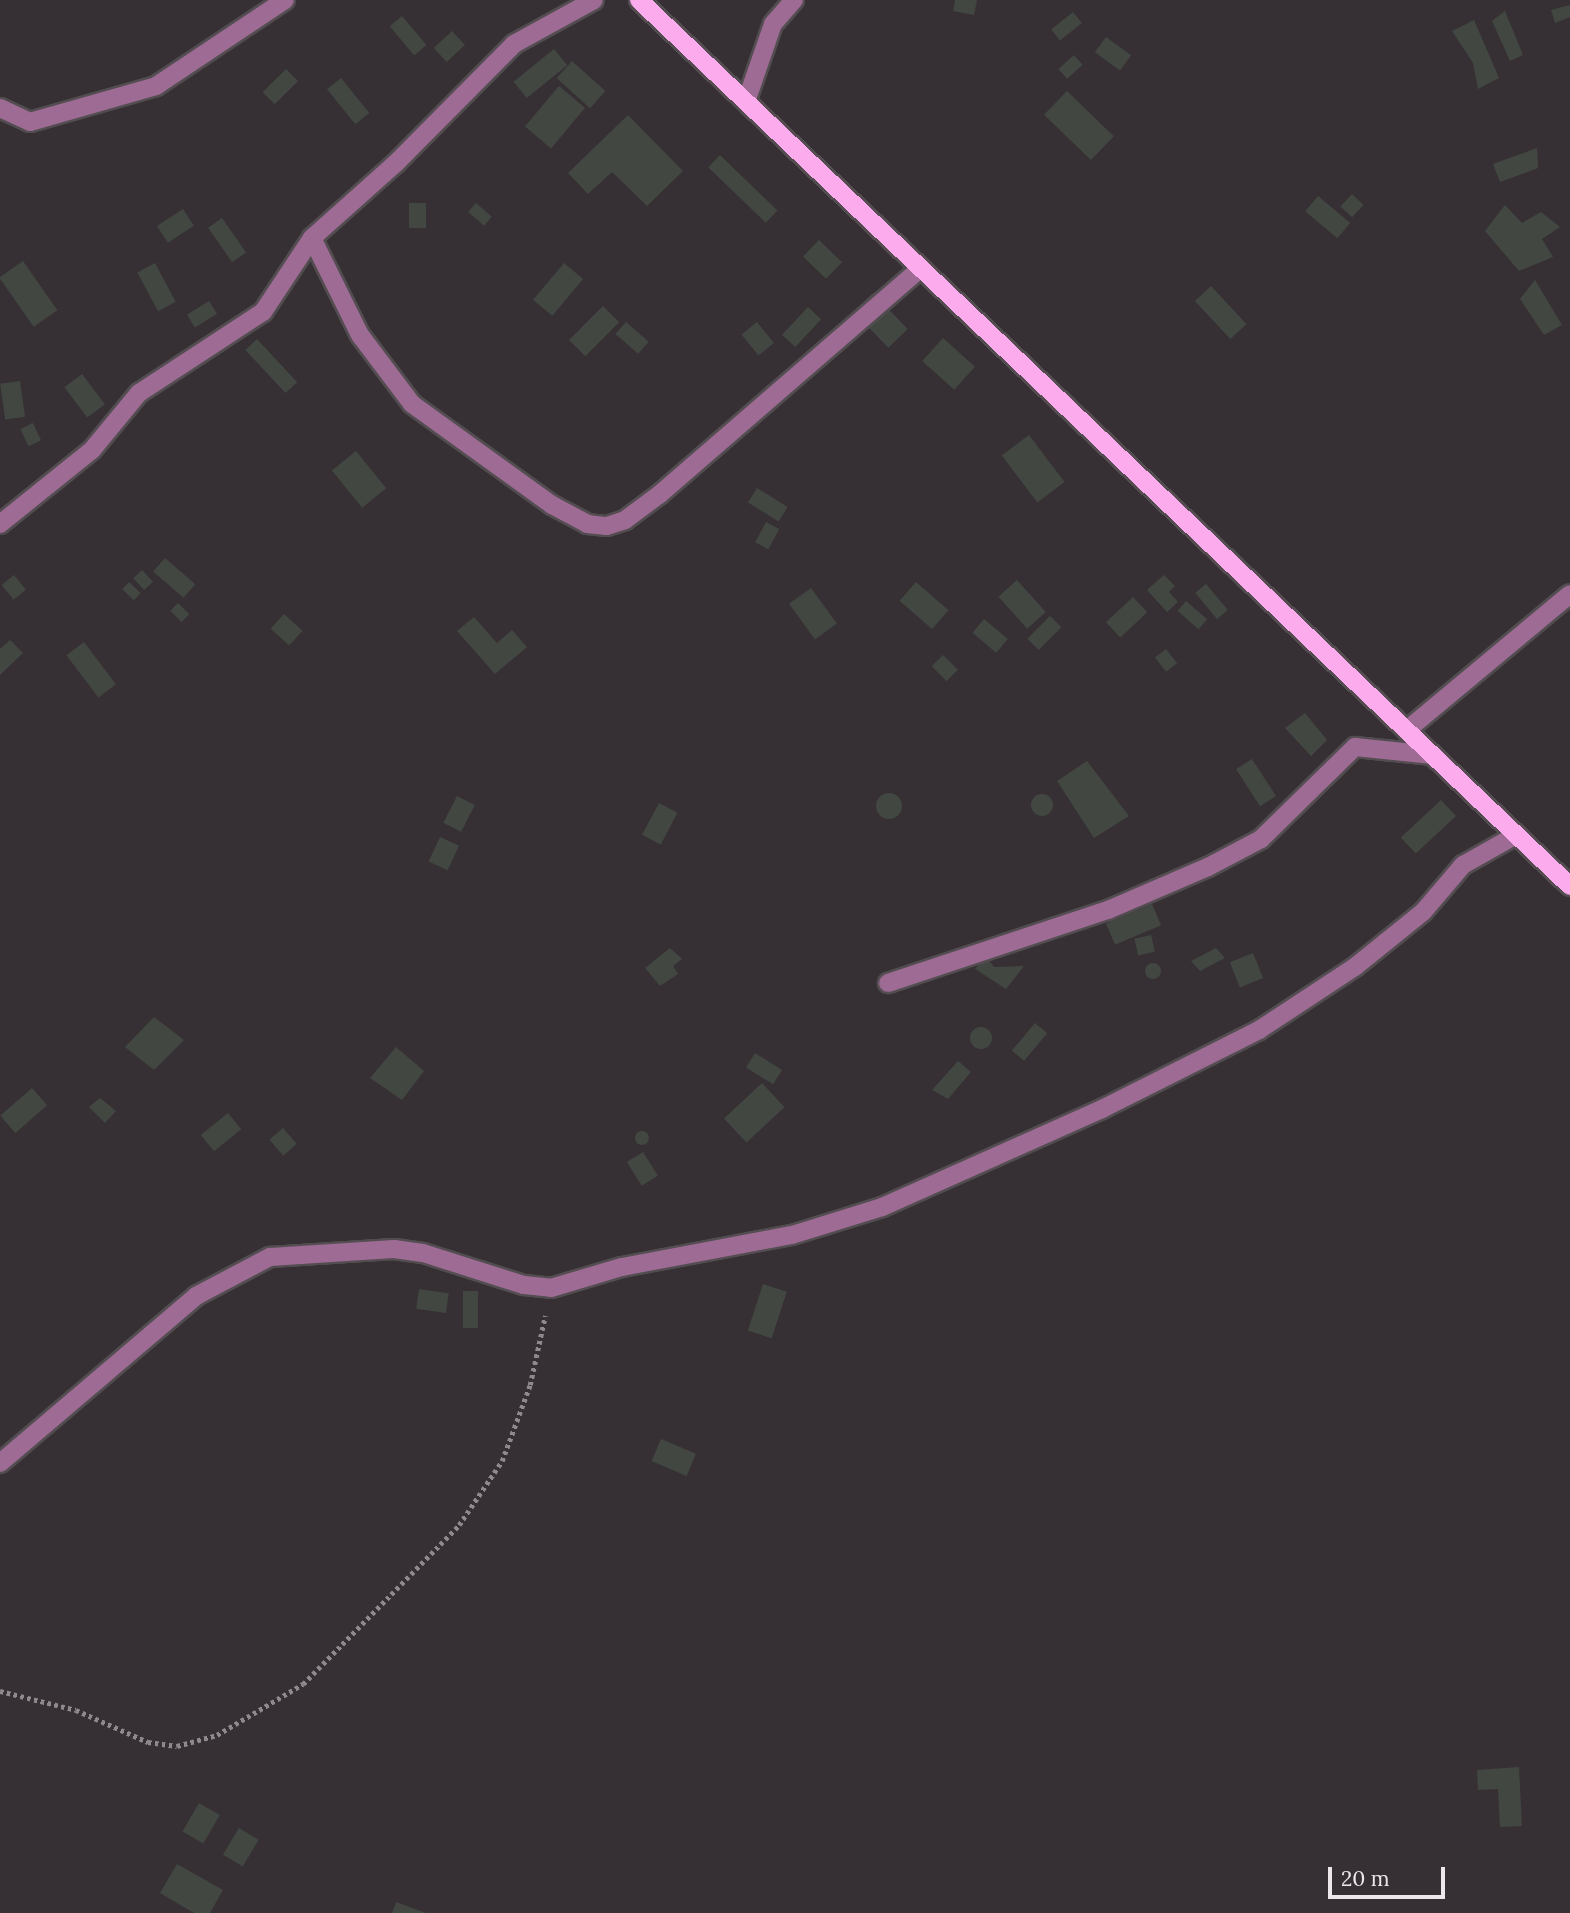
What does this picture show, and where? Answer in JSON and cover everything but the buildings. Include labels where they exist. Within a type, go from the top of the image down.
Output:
[{"type":"main road","points":[[639,0],[747,99],[919,270],[1570,886]]},
{"type":"street","points":[[0,108],[30,122],[156,86],[285,0]]},
{"type":"street","points":[[0,524],[92,450],[139,393],[262,312],[312,238],[396,163],[514,44],[594,0]]},
{"type":"street","points":[[747,99],[773,24],[794,0]]},
{"type":"street","points":[[312,238],[360,335],[412,404],[552,505],[586,524],[607,526],[625,520],[660,494],[919,270]]},
{"type":"street","points":[[1407,730],[1570,594]]},
{"type":"street","points":[[888,984],[1108,910],[1208,867],[1261,839],[1355,747],[1433,755]]},
{"type":"street","points":[[0,1463],[196,1296],[270,1257],[394,1249],[551,1288],[622,1267],[792,1234],[882,1207],[1102,1109],[1259,1030],[1356,966],[1423,912],[1463,865],[1517,835]]},
{"type":"path","points":[[0,1691],[76,1710],[148,1742],[177,1746],[217,1735],[303,1684],[459,1525],[502,1461],[530,1385],[551,1288]]}]
